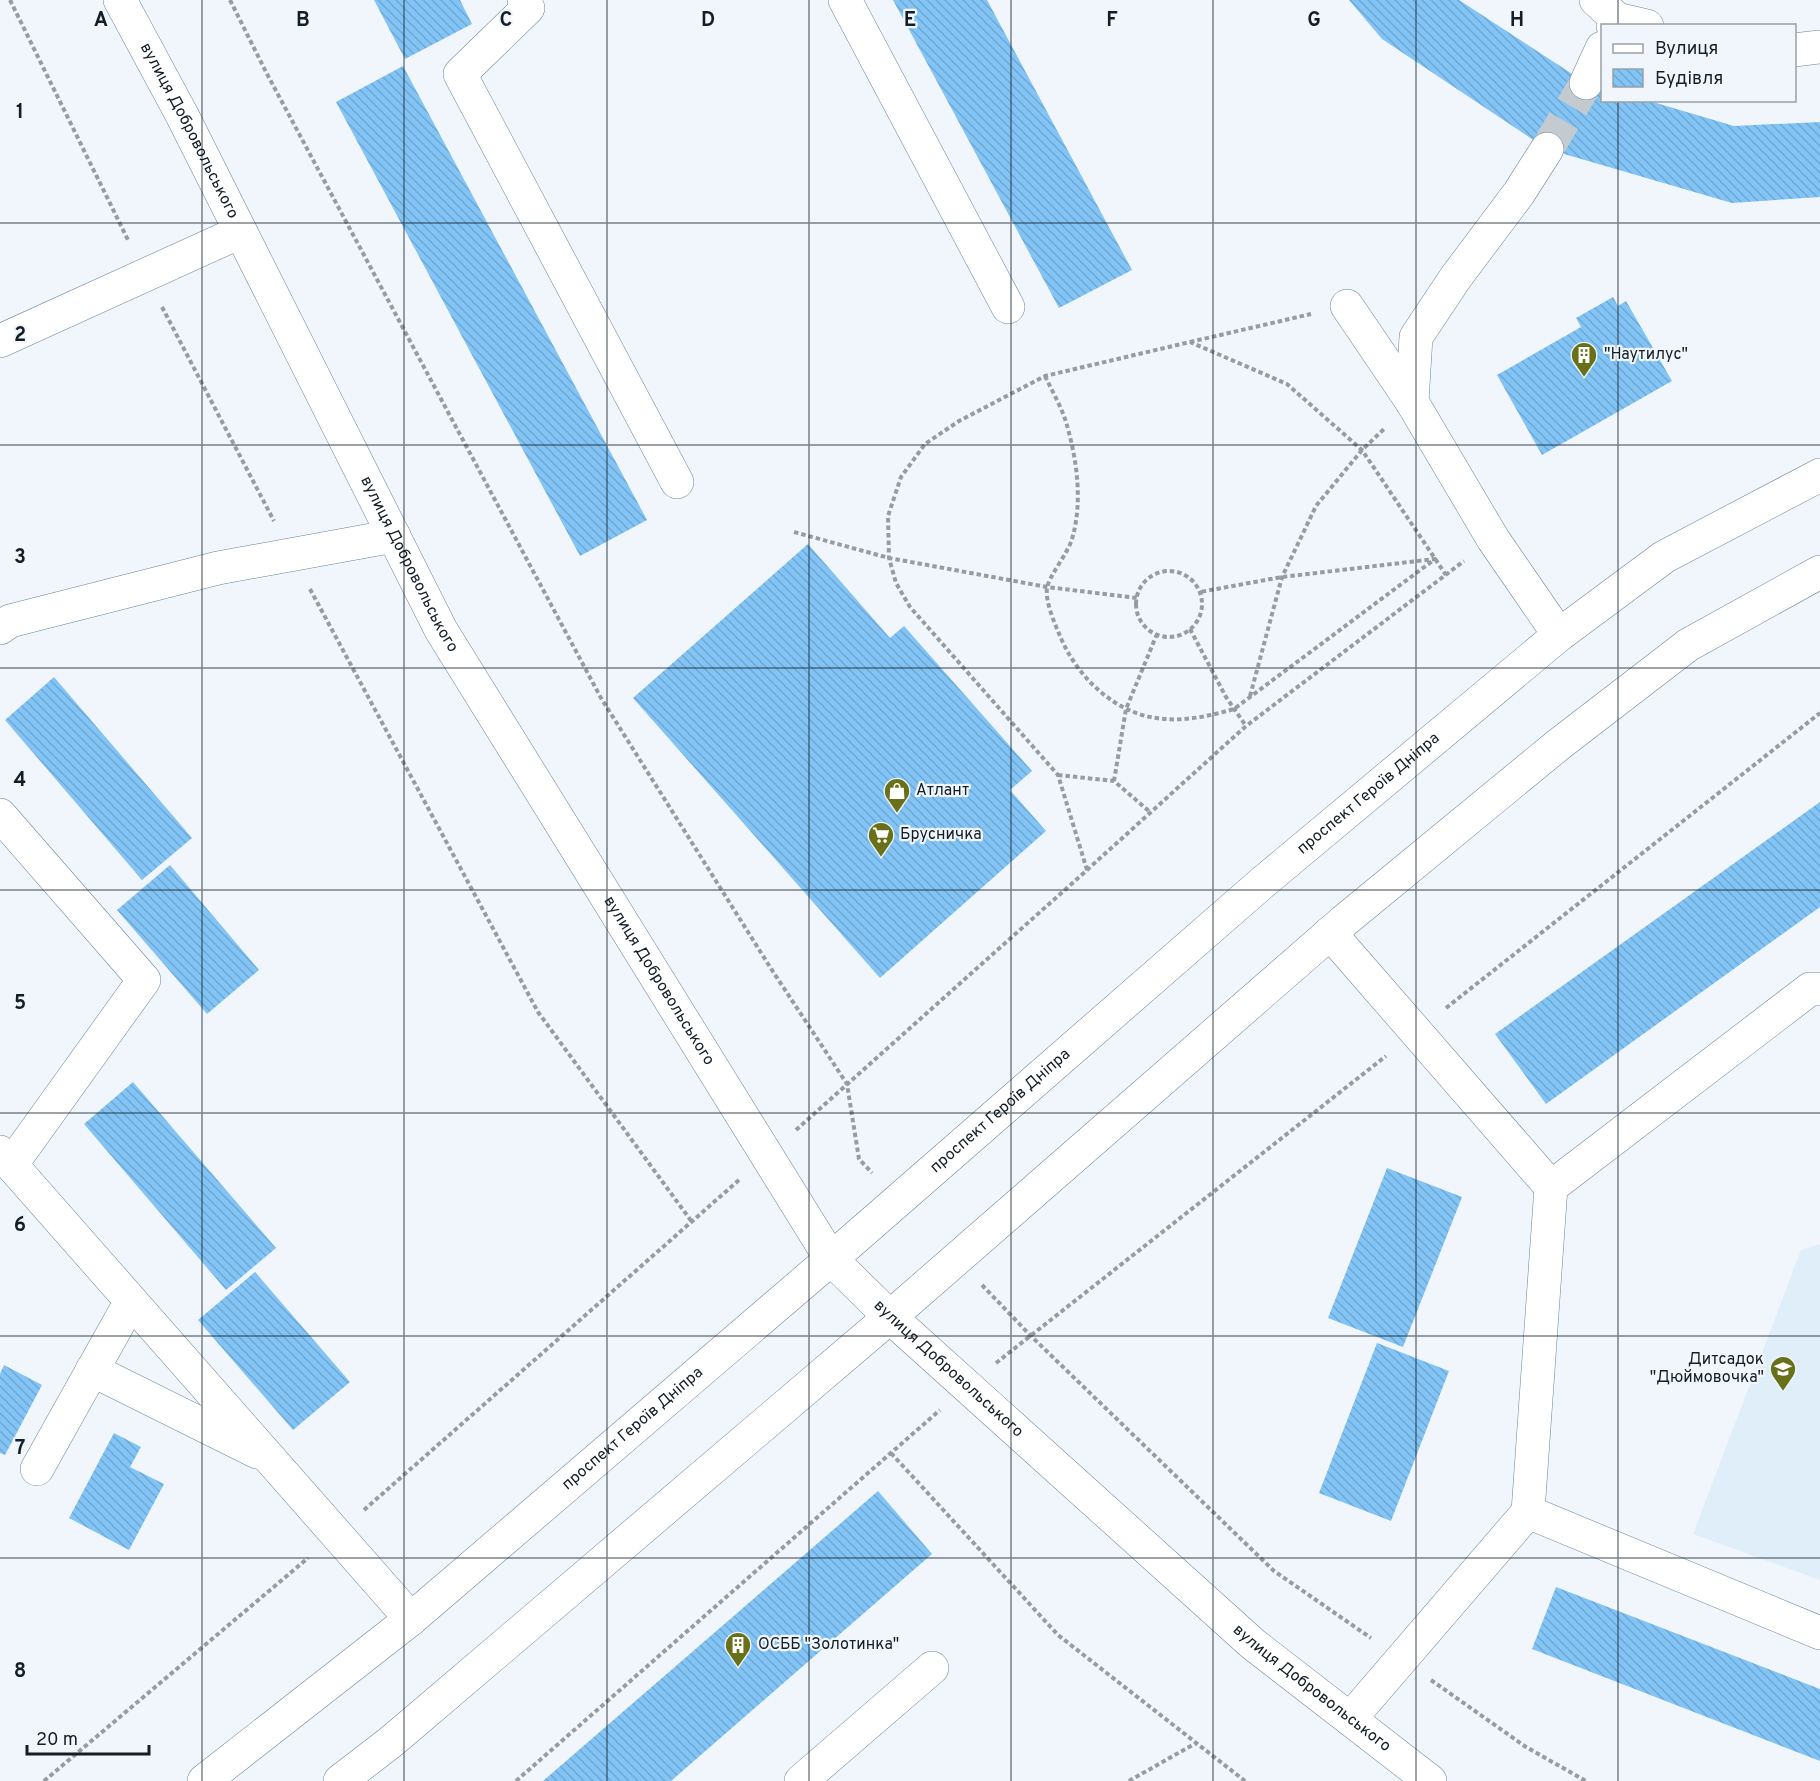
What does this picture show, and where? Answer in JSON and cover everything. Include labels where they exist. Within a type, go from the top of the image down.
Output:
[{"type":"street","name":"вулиця Добровольського","points":[[120,0],[182,115],[441,630],[831,1259],[966,1387],[1253,1644],[1430,1781]]},
{"type":"street","points":[[524,0],[528,8],[460,74],[677,482]]},
{"type":"street","points":[[845,0],[1008,307]]},
{"type":"street","points":[[1796,50],[1820,47]]},
{"type":"street","points":[[1586,83],[1601,50]]},
{"type":"street","points":[[1412,402],[1416,337],[1456,277],[1519,193],[1547,148]]},
{"type":"street","points":[[0,341],[240,232]]},
{"type":"street","points":[[1347,306],[1412,402],[1493,539],[1559,635]]},
{"type":"street","name":"проспект Героїв Дніпра","points":[[204,1781],[411,1619],[831,1259],[1262,884],[1559,635],[1664,557],[1820,475]]},
{"type":"street","points":[[0,628],[10,621],[218,568],[394,536]]},
{"type":"street","points":[[340,1781],[393,1741],[890,1317],[1330,933],[1558,745],[1688,645],[1820,572]]},
{"type":"street","points":[[0,815],[144,980],[6,1158],[411,1619]]},
{"type":"street","points":[[1330,933],[1551,1187],[1528,1512],[1350,1719]]},
{"type":"street","points":[[1551,1187],[1810,989],[1820,989]]},
{"type":"street","points":[[37,1469],[131,1301]]},
{"type":"street","points":[[92,1370],[272,1460]]},
{"type":"street","points":[[1528,1512],[1820,1633]]},
{"type":"street","points":[[801,1781],[932,1668]]},
{"type":"path","points":[[10,0],[97,180],[291,554],[538,1012],[692,1222]]},
{"type":"path","points":[[230,0],[271,82],[601,698],[770,967],[848,1084],[859,1159],[899,1200]]},
{"type":"path","points":[[1087,870],[1058,775],[910,607],[896,583],[889,558],[888,516],[900,477],[925,444],[959,421],[1045,376],[1347,306]]},
{"type":"path","points":[[1190,342],[1287,384],[1362,450],[1446,575]]},
{"type":"path","points":[[1045,376],[1065,421],[1079,502],[1072,540],[1047,587],[1050,606],[1062,640],[1083,674],[1095,687],[1126,709],[1146,716],[1167,719],[1213,715],[1234,709],[1435,559]]},
{"type":"path","points":[[1250,696],[1282,577],[1316,506],[1362,450],[1412,402]]},
{"type":"path","points":[[794,532],[889,558],[1047,587],[1137,598]]},
{"type":"path","points":[[1200,592],[1282,577],[1435,559]]},
{"type":"path","points":[[1166,570],[1180,573],[1192,580],[1200,592],[1202,605],[1198,619],[1190,629],[1180,635],[1168,637],[1147,628],[1140,620],[1137,598],[1142,584],[1152,575],[1166,570]]},
{"type":"path","points":[[1190,629],[1234,709],[1246,726]]},
{"type":"path","points":[[1114,781],[1126,709],[1157,634]]},
{"type":"path","points":[[516,1781],[966,1387],[1820,713]]},
{"type":"path","points":[[1058,775],[1114,781],[1151,812]]},
{"type":"path","points":[[956,1259],[1031,1336],[1274,1572],[1526,1747],[1586,1781]]},
{"type":"path","points":[[891,1453],[1058,1635],[1245,1781]]},
{"type":"path","points":[[1129,1781],[1196,1743]]},
{"type":"shaded area","name":"Дитсадок \"Дюймовочка\"","points":[[1820,1244],[1820,1580],[1693,1534],[1801,1250]]},
{"type":"building","points":[[374,0],[460,0],[472,24],[405,59]]},
{"type":"building","points":[[893,0],[987,0],[1132,270],[1059,308]]},
{"type":"building","points":[[1349,0],[1459,0],[1586,83],[1601,88],[1601,102],[1653,102],[1734,126],[1820,122],[1820,197],[1732,203],[1547,149],[1382,39]]},
{"type":"building","points":[[403,66],[647,520],[580,556],[336,102]]},
{"type":"building","name":"\"Наутилус\"","points":[[1613,297],[1618,306],[1626,301],[1672,381],[1542,455],[1497,375],[1581,327],[1576,318]]},
{"type":"building","points":[[808,544],[890,638],[904,626],[1032,771],[1010,790],[1046,831],[880,978],[633,698]]},
{"type":"building","points":[[54,677],[192,838],[142,880],[5,720]]},
{"type":"building","points":[[1820,802],[1820,907],[1546,1104],[1495,1034]]},
{"type":"building","points":[[170,865],[259,970],[207,1014],[117,910]]},
{"type":"building","points":[[133,1082],[276,1248],[226,1290],[84,1124]]},
{"type":"building","points":[[1387,1168],[1462,1197],[1403,1347],[1328,1318]]},
{"type":"building","points":[[255,1272],[350,1382],[293,1430],[198,1320]]},
{"type":"building","points":[[1377,1343],[1449,1371],[1391,1521],[1319,1493]]},
{"type":"building","points":[[4,1365],[42,1385],[5,1455],[0,1453],[0,1374]]},
{"type":"building","points":[[114,1433],[141,1447],[130,1467],[164,1484],[129,1550],[69,1518]]},
{"type":"building","name":"ОСББ \"Золотинка\"","points":[[878,1491],[932,1554],[671,1781],[543,1781]]},
{"type":"building","points":[[1556,1587],[1820,1689],[1820,1761],[1532,1649]]},
{"type":"tunnel","points":[[1547,149],[1586,83]]},
{"type":"place","name":"\"Наутилус\"","points":[[1584,378]]},
{"type":"place","name":"Атлант","points":[[897,814]]},
{"type":"place","name":"Брусничка","points":[[881,858]]},
{"type":"place","name":"Дитсадок \"Дюймовочка\"","points":[[1783,1392]]},
{"type":"place","name":"ОСББ \"Золотинка\"","points":[[738,1668]]}]
